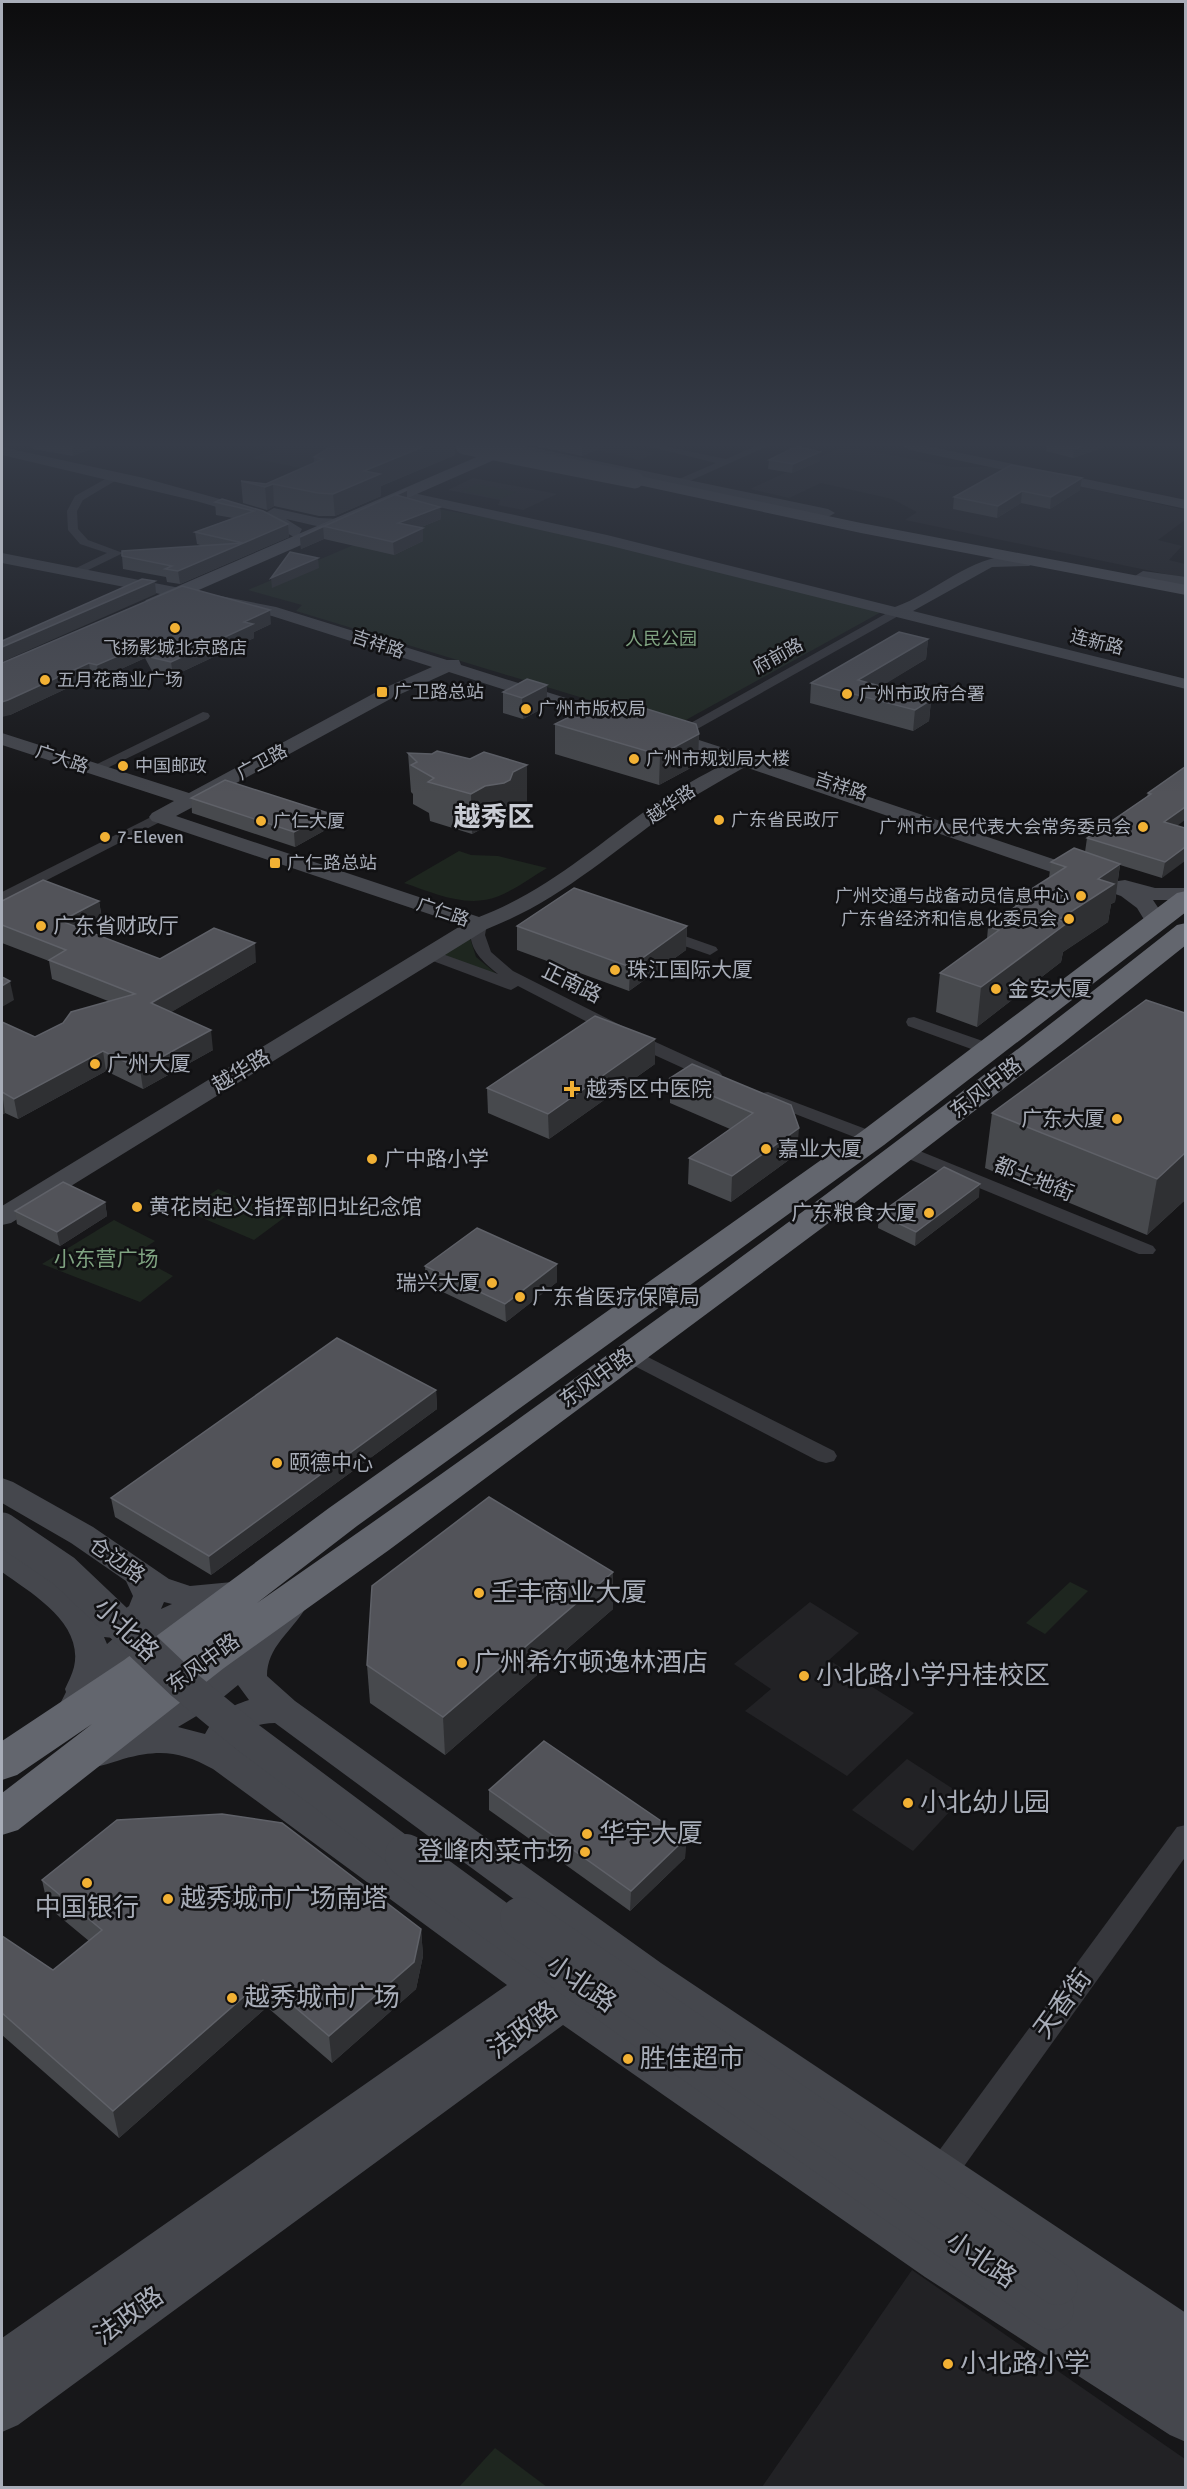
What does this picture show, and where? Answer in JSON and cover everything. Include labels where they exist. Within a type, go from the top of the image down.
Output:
[{"type":"highway","name":"东风中路","points":[[2,1763],[61,1746],[166,1689],[628,1354],[889,1144],[1171,926],[1185,899]]},
{"type":"highway","name":"东风中路","points":[[2,1817],[61,1746],[139,1671],[343,1517],[889,1144],[991,1050],[1171,926]]},
{"type":"main road","points":[[223,562],[160,589],[134,606],[184,590],[249,562]]},
{"type":"main road","points":[[1036,562],[1185,584]]},
{"type":"main road","points":[[1054,562],[1139,579],[1185,592]]},
{"type":"street","name":"吉祥路","points":[[22,562],[160,589],[184,590],[276,612],[876,798],[1133,889],[1161,895],[1185,894]]},
{"type":"street","points":[[74,573],[97,562]]},
{"type":"street","name":"连新路","points":[[703,562],[1185,679]]},
{"type":"street","name":"府前路","points":[[900,609],[976,562]]},
{"type":"street","name":"府前路","points":[[678,734],[900,609],[986,564],[995,562]]},
{"type":"street","name":"连新路","points":[[900,609],[1185,684]]},
{"type":"street","name":"吉祥路","points":[[449,666],[678,734],[1128,892],[1171,926]]},
{"type":"street","name":"广卫路","points":[[3,900],[194,801],[379,698],[449,666]]},
{"type":"street","points":[[93,769],[203,716]]},
{"type":"street","name":"广大路","points":[[2,740],[194,801]]},
{"type":"street","name":"越华路","points":[[2,1217],[480,924],[500,918],[551,895],[679,797],[741,758]]},
{"type":"street","name":"越华路","points":[[480,924],[488,913],[585,855],[655,802],[741,758]]},
{"type":"street","name":"广仁路","points":[[166,816],[459,909],[470,913],[480,924]]},
{"type":"street","name":"正南路","points":[[480,924],[477,936],[484,954],[522,983],[681,1062],[725,1080]]},
{"type":"street","points":[[646,927],[710,950]]},
{"type":"street","points":[[431,955],[570,1007]]},
{"type":"street","points":[[914,1022],[991,1050]]},
{"type":"street","points":[[748,1089],[889,1144]]},
{"type":"street","name":"都土地街","points":[[889,1144],[1146,1250]]},
{"type":"street","points":[[628,1354],[826,1456]]},
{"type":"street","name":"仓边路","points":[[2,1489],[82,1535],[157,1587],[189,1598],[243,1593]]},
{"type":"street","name":"小北路","points":[[2,1512],[63,1549],[100,1578],[168,1647],[223,1695],[543,1934],[1055,2296],[1185,2406]]},
{"type":"street","name":"小北路","points":[[2,1529],[64,1571],[182,1683],[238,1729],[531,1948],[739,2094],[1055,2296],[1185,2369]]},
{"type":"street","points":[[2,1556],[77,1615],[88,1632],[92,1659],[88,1679],[80,1693],[61,1746]]},
{"type":"street","points":[[77,1615],[111,1626],[120,1626],[135,1619],[144,1611],[149,1602],[148,1589],[140,1577]]},
{"type":"street","name":"小北路","points":[[299,1594],[255,1653],[250,1664],[250,1674],[254,1684],[283,1710],[610,1948],[1185,2340]]},
{"type":"street","points":[[226,1759],[220,1742],[232,1723],[250,1711],[283,1710]]},
{"type":"street","name":"小北路","points":[[61,1746],[146,1739],[194,1742],[226,1759],[549,1994],[662,2072],[969,2282],[1185,2419]]},
{"type":"street","name":"天香街","points":[[941,2173],[1185,1835]]},
{"type":"street","name":"法政路","points":[[2,2409],[610,1948]]},
{"type":"street","name":"法政路","points":[[2,2365],[549,1994]]},
{"type":"street","points":[[662,2072],[657,2047],[668,2025],[682,2018],[717,2021]]},
{"type":"shaded area","points":[[1108,562],[1178,562],[1185,564],[1185,578]]},
{"type":"shaded area","name":"小北路小学丹桂校区","points":[[810,1602],[859,1633],[829,1660],[914,1713],[847,1776],[745,1711],[771,1689],[734,1664]]},
{"type":"shaded area","name":"小北幼儿园","points":[[907,1759],[964,1796],[913,1851],[852,1810]]},
{"type":"shaded area","name":"小北路小学","points":[[912,2270],[1185,2459],[1185,2487],[762,2487]]},
{"type":"green space","name":"人民公园","points":[[313,562],[681,562],[883,611],[675,726],[296,611],[302,605],[248,590]]},
{"type":"green space","points":[[459,851],[471,855],[498,856],[547,868],[505,893],[487,900],[451,898],[404,883]]},
{"type":"green space","points":[[470,938],[476,957],[499,976],[444,955]]},
{"type":"green space","points":[[218,1189],[285,1217],[254,1240],[186,1211]]},
{"type":"green space","name":"小东营广场","points":[[114,1220],[155,1241],[134,1255],[173,1276],[140,1302],[42,1264]]},
{"type":"green space","points":[[1070,1582],[1088,1591],[1045,1634],[1026,1623]]},
{"type":"green space","points":[[495,2448],[547,2487],[459,2487]]},
{"type":"building","points":[[153,562],[199,562],[178,571],[165,569],[172,566]]},
{"type":"building","points":[[283,562],[308,562],[271,578]]},
{"type":"building","points":[[142,579],[155,581],[2,647],[2,641]]},
{"type":"building","points":[[182,586],[270,610],[244,622],[253,624],[171,662],[150,657],[143,645],[97,665],[89,663],[2,702],[2,663]]},
{"type":"building","points":[[899,632],[928,639],[858,680],[931,700],[915,710],[811,683]]},
{"type":"building","points":[[527,679],[547,685],[522,698],[503,692]]},
{"type":"building","points":[[634,705],[696,724],[699,734],[660,755],[555,724],[587,708],[611,715]]},
{"type":"building","points":[[437,751],[470,759],[484,752],[527,765],[513,772],[510,780],[485,786],[471,794],[428,782],[434,778],[411,765],[417,762],[408,753],[432,754]]},
{"type":"building","name":"广州市人民代表大会常务委员会","points":[[1185,767],[1185,807],[1164,822],[1185,828],[1185,847],[1165,862],[1087,838],[1151,794],[1148,793]]},
{"type":"building","points":[[225,780],[328,813],[294,832],[191,798]]},
{"type":"building","points":[[1074,848],[1120,864],[1098,879],[1114,884],[1058,920],[1067,923],[981,987],[940,973],[999,930],[988,927],[1023,901],[1016,899],[1066,867],[1051,862]]},
{"type":"building","points":[[43,880],[99,901],[61,921],[160,959],[214,928],[255,943],[151,1003],[211,1030],[140,1069],[103,1051],[14,1099],[2,1092],[2,1022],[35,1037],[63,1023],[71,1012],[135,994],[49,960],[66,950],[2,925],[2,901]]},
{"type":"building","points":[[574,888],[687,926],[630,967],[517,926]]},
{"type":"building","points":[[2,977],[10,981],[2,986]]},
{"type":"building","points":[[1146,1000],[1185,1013],[1185,1153],[1157,1179],[992,1113]]},
{"type":"building","points":[[595,1016],[655,1039],[548,1114],[487,1088]]},
{"type":"building","points":[[692,1064],[791,1105],[799,1128],[732,1176],[689,1158],[753,1113],[670,1078]]},
{"type":"building","points":[[944,1167],[980,1184],[916,1232],[879,1214]]},
{"type":"building","points":[[63,1182],[105,1202],[57,1232],[15,1211]]},
{"type":"building","points":[[477,1228],[557,1264],[505,1304],[425,1266]]},
{"type":"building","name":"颐德中心","points":[[337,1338],[436,1390],[209,1556],[111,1498]]},
{"type":"building","name":"广州希尔顿逸林酒店","points":[[489,1497],[613,1572],[443,1717],[367,1665],[372,1586]]},
{"type":"building","name":"华宇大厦","points":[[544,1741],[686,1838],[631,1891],[489,1790]]},
{"type":"building","name":"越秀城市广场","points":[[222,1814],[282,1823],[421,1929],[414,1962],[329,2036],[263,1980],[113,2111],[2,2013],[2,1936],[53,1970],[102,1930],[42,1880],[117,1820]]},
{"type":"place","name":"飞扬影城北京路店","points":[[175,628]]},
{"type":"place","name":"五月花商业广场","points":[[45,680]]},
{"type":"place","name":"广卫路总站","points":[[382,692]]},
{"type":"place","name":"广州市政府合署","points":[[847,694]]},
{"type":"place","name":"广州市版权局","points":[[526,709]]},
{"type":"place","name":"广州市规划局大楼","points":[[634,759]]},
{"type":"place","name":"中国邮政","points":[[123,766]]},
{"type":"place","name":"广东省民政厅","points":[[719,820]]},
{"type":"place","name":"广仁大厦","points":[[261,821]]},
{"type":"place","name":"广州市人民代表大会常务委员会","points":[[1143,827]]},
{"type":"place","name":"7-Eleven","points":[[105,837]]},
{"type":"place","name":"广仁路总站","points":[[275,863]]},
{"type":"place","name":"广州交通与战备动员信息中心","points":[[1081,896]]},
{"type":"place","name":"广东省经济和信息化委员会","points":[[1069,919]]},
{"type":"place","name":"广东省财政厅","points":[[41,926]]},
{"type":"place","name":"珠江国际大厦","points":[[615,970]]},
{"type":"place","name":"金安大厦","points":[[996,989]]},
{"type":"place","name":"广州大厦","points":[[95,1064]]},
{"type":"place","name":"越秀区中医院","points":[[572,1089]]},
{"type":"place","name":"广东大厦","points":[[1117,1119]]},
{"type":"place","name":"嘉业大厦","points":[[766,1149]]},
{"type":"place","name":"广中路小学","points":[[372,1159]]},
{"type":"place","name":"黄花岗起义指挥部旧址纪念馆","points":[[137,1207]]},
{"type":"place","name":"广东粮食大厦","points":[[929,1213]]},
{"type":"place","name":"瑞兴大厦","points":[[492,1283]]},
{"type":"place","name":"广东省医疗保障局","points":[[520,1297]]},
{"type":"place","name":"颐德中心","points":[[277,1463]]},
{"type":"place","name":"壬丰商业大厦","points":[[479,1593]]},
{"type":"place","name":"广州希尔顿逸林酒店","points":[[462,1663]]},
{"type":"place","name":"小北路小学丹桂校区","points":[[804,1676]]},
{"type":"place","name":"小北幼儿园","points":[[908,1803]]},
{"type":"place","name":"华宇大厦","points":[[587,1834]]},
{"type":"place","name":"登峰肉菜市场","points":[[585,1852]]},
{"type":"place","name":"中国银行","points":[[87,1883]]},
{"type":"place","name":"越秀城市广场南塔","points":[[168,1899]]},
{"type":"place","name":"越秀城市广场","points":[[232,1998]]},
{"type":"place","name":"胜佳超市","points":[[628,2059]]},
{"type":"place","name":"小北路小学","points":[[948,2364]]},
{"type":"district","name":"越秀区","points":[[494,817]]}]
